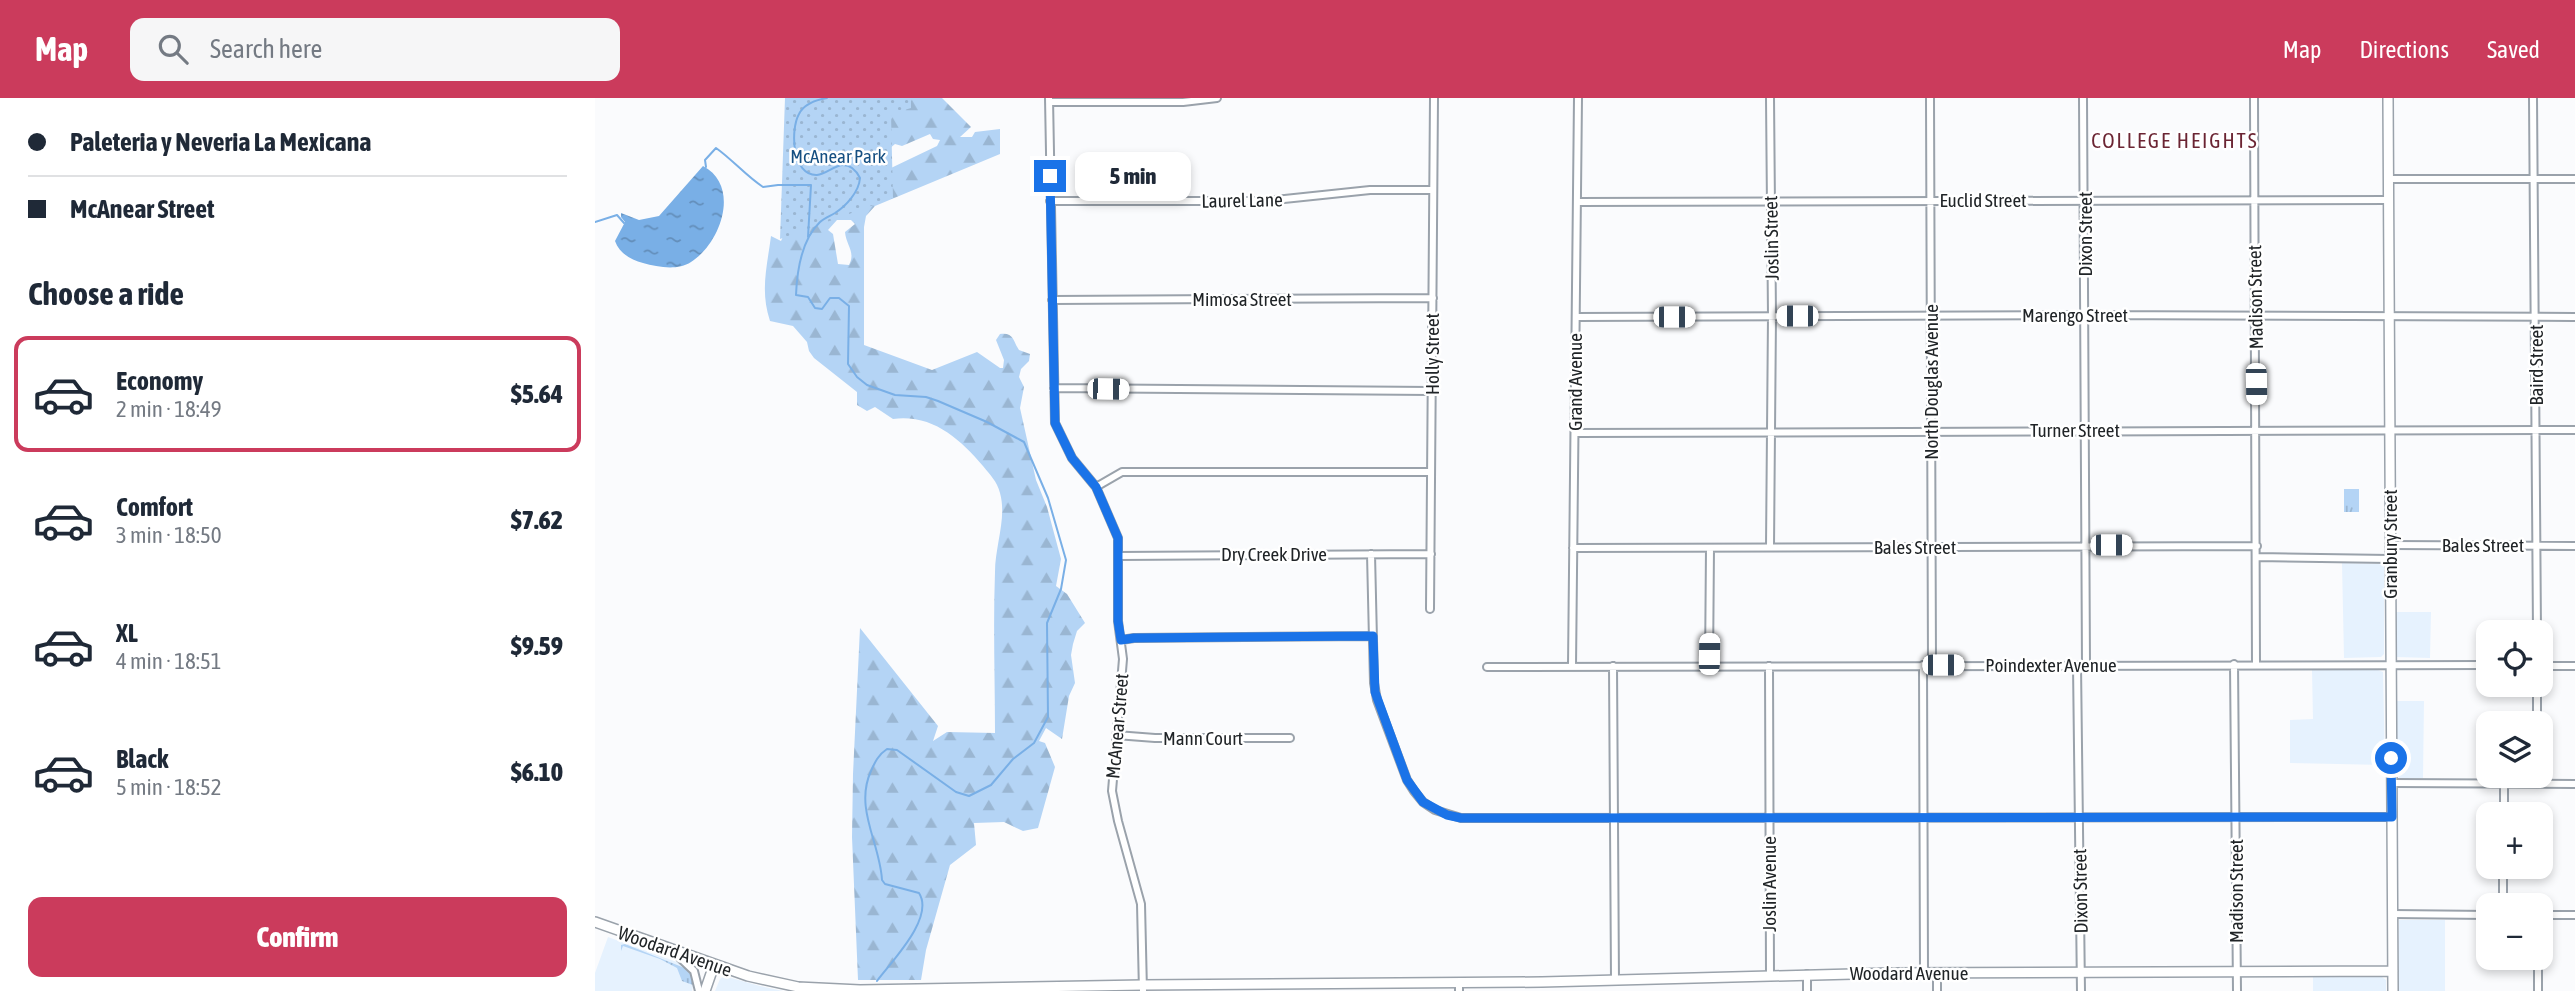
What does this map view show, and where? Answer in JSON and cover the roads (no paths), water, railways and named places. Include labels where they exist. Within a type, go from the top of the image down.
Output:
[{"type":"street","points":[[1049,100],[1183,102],[1217,98]]},
{"type":"street","name":"Holly Street","points":[[1430,609],[1434,98]]},
{"type":"street","name":"Grand Avenue","points":[[1572,666],[1578,98]]},
{"type":"street","name":"Joslin Street","points":[[1770,98],[1770,547]]},
{"type":"street","name":"North Douglas Avenue","points":[[1930,98],[1932,665]]},
{"type":"street","name":"Dixon Street","points":[[2083,98],[2086,665]]},
{"type":"street","name":"Madison Street","points":[[2254,98],[2256,664]]},
{"type":"street","name":"Granbury Street","points":[[2388,98],[2393,991]]},
{"type":"street","name":"Baird Street","points":[[2533,98],[2537,620]]},
{"type":"street","name":"McAnear Street","points":[[1049,100],[1055,423],[1072,458],[1096,487],[1118,538],[1118,621],[1123,670],[1112,791],[1141,904],[1143,988]]},
{"type":"street","points":[[2388,179],[2575,180]]},
{"type":"street","name":"Laurel Lane","points":[[1050,201],[1266,201],[1370,190],[1433,190]]},
{"type":"street","name":"Euclid Street","points":[[1577,202],[2388,200]]},
{"type":"street","name":"Mimosa Street","points":[[1052,300],[1433,298]]},
{"type":"street","name":"Marengo Street","points":[[1576,317],[2085,314],[2575,317]]},
{"type":"street","points":[[1055,388],[1432,391]]},
{"type":"street","name":"Turner Street","points":[[1575,433],[2575,430]]},
{"type":"street","points":[[1096,487],[1122,472],[1431,472]]},
{"type":"street","name":"Bales Street","points":[[1573,548],[2257,545]]},
{"type":"street","name":"Bales Street","points":[[2390,545],[2575,545]]},
{"type":"street","points":[[1709,666],[1710,548]]},
{"type":"street","points":[[1371,554],[1375,692],[1407,780],[1423,802],[1447,815],[1461,818],[2392,817]]},
{"type":"street","name":"Dry Creek Drive","points":[[1118,556],[1431,554]]},
{"type":"street","points":[[2257,557],[2390,559]]},
{"type":"street","points":[[1121,640],[1373,636]]},
{"type":"street","name":"Madison Street","points":[[2234,664],[2237,991]]},
{"type":"street","points":[[1923,665],[1924,973]]},
{"type":"street","name":"Dixon Street","points":[[2077,665],[2081,991]]},
{"type":"street","name":"Poindexter Avenue","points":[[1487,667],[2476,665]]},
{"type":"street","points":[[1613,666],[1615,981]]},
{"type":"street","name":"Joslin Avenue","points":[[1769,666],[1770,976]]},
{"type":"street","points":[[2553,666],[2575,666]]},
{"type":"street","name":"Mann Court","points":[[1116,735],[1166,738],[1290,738]]},
{"type":"street","points":[[2391,783],[2476,784]]},
{"type":"street","points":[[2553,784],[2575,784]]},
{"type":"street","points":[[2392,914],[2476,915]]},
{"type":"street","points":[[2553,915],[2575,915]]},
{"type":"street","name":"Woodard Avenue","points":[[595,922],[714,965],[770,981],[825,989],[1459,987],[1807,974],[2393,971]]},
{"type":"street","points":[[674,951],[694,971],[699,991]]},
{"type":"street","points":[[705,991],[714,965]]},
{"type":"street","points":[[2538,970],[2538,991]]},
{"type":"street","points":[[1937,973],[1937,991]]},
{"type":"street","points":[[1807,974],[1807,991]]},
{"type":"water","points":[[703,166],[715,175],[724,200],[718,229],[702,253],[686,265],[667,267],[639,262],[622,252],[615,241],[625,222],[621,213],[639,220],[659,216]]},
{"type":"waterway","points":[[827,98],[810,103],[799,114],[794,141],[798,160],[802,168],[809,173],[817,175],[846,165],[856,171],[860,178],[855,193],[847,203],[820,222],[809,237],[799,266],[796,295],[808,297],[815,308],[822,309],[830,298],[839,298],[849,306],[848,364],[867,385],[895,395],[926,397],[938,401],[987,422],[1024,442],[1048,498],[1066,560],[1061,589],[1047,623],[1048,717],[1034,743],[1013,759],[991,785],[969,796],[956,792],[897,750],[887,749],[872,768],[865,798],[866,812],[882,880],[885,884],[919,893],[922,903],[916,927],[877,981]]},
{"type":"waterway","points":[[706,167],[705,160],[716,148],[763,187],[811,185],[808,237]]},
{"type":"waterway","points":[[595,222],[617,215],[624,223]]},
{"type":"district","name":"COLLEGE HEIGHTS","points":[[2175,140]]},
{"type":"park label","name":"McAnear Park","points":[[838,156]]}]
